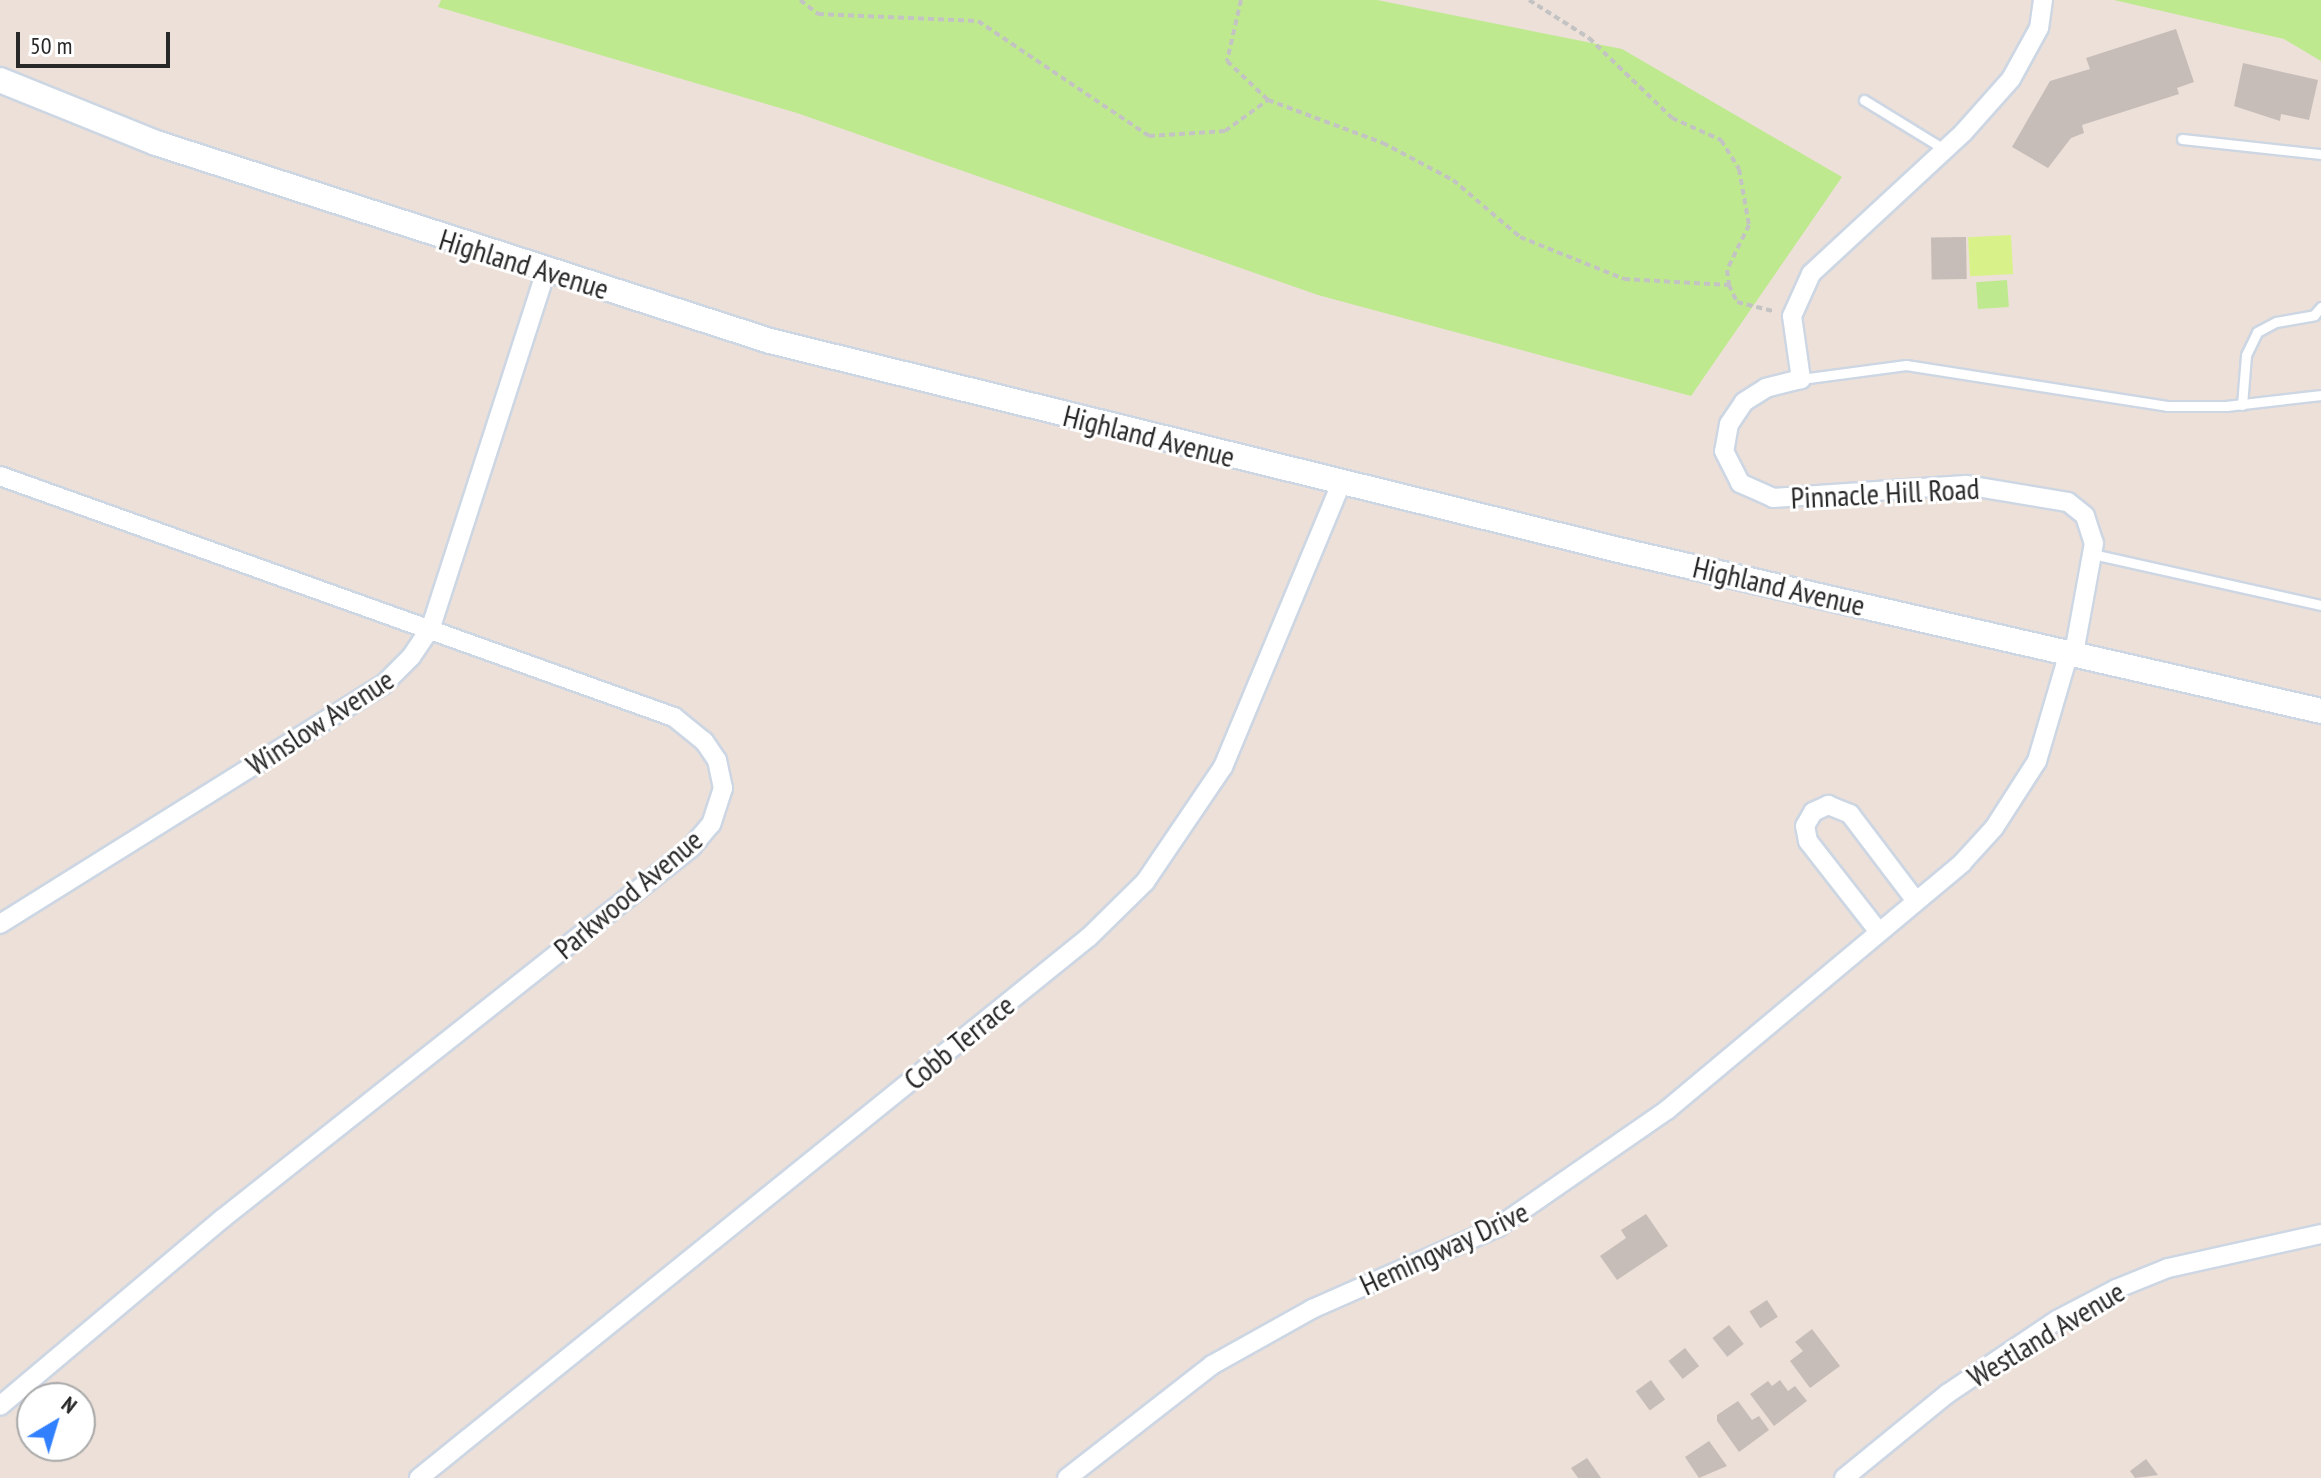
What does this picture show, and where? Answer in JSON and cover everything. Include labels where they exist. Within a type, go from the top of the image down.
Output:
[{"type":"street","points":[[1801,379],[1792,316],[1811,274],[1944,149],[2022,62],[2039,28],[2043,0]]},
{"type":"street","name":"Highland Avenue","points":[[0,80],[156,143],[770,341],[1341,483],[2321,711]]},
{"type":"street","name":"Winslow Avenue","points":[[0,924],[383,685],[431,627],[546,271]]},
{"type":"street","name":"Pinnacle Hill Road","points":[[1801,379],[1755,393],[1729,424],[1726,463],[1750,491],[1786,500],[1966,485],[2007,489],[2077,508],[2094,533],[2093,554],[2071,652]]},
{"type":"street","name":"Parkwood Avenue","points":[[0,476],[431,627],[686,724],[711,750],[722,779],[720,806],[711,824],[692,847],[222,1219],[0,1406]]},
{"type":"street","name":"Cobb Terrace","points":[[419,1478],[1089,937],[1145,882],[1223,767],[1341,483]]},
{"type":"street","name":"Hemingway Drive","points":[[1067,1478],[1178,1388],[1269,1331],[1468,1243],[1548,1197],[1667,1110],[1962,863],[2025,784],[2046,738],[2071,652]]},
{"type":"street","points":[[1879,932],[1808,841],[1805,826],[1813,812],[1828,805],[1850,814],[1916,901]]},
{"type":"street","name":"Westland Avenue","points":[[1844,1478],[1947,1394],[2057,1320],[2116,1289],[2168,1268],[2321,1234]]},
{"type":"lane","points":[[1864,100],[1944,149]]},
{"type":"lane","points":[[2182,139],[2321,154]]},
{"type":"lane","points":[[2242,405],[2246,355],[2257,332],[2276,322],[2314,315],[2321,307]]},
{"type":"lane","points":[[1801,379],[1906,365],[2167,406],[2242,405],[2321,395]]},
{"type":"lane","points":[[2093,554],[2321,605]]},
{"type":"path","points":[[800,0],[818,14],[978,21],[1149,136],[1225,131],[1268,100]]},
{"type":"path","points":[[1241,0],[1227,61],[1268,100],[1383,143],[1453,180],[1520,237],[1611,274],[1729,285]]},
{"type":"path","points":[[1529,0],[1589,38],[1672,118],[1721,140],[1739,169],[1749,225],[1727,270],[1729,285],[1737,302],[1792,316]]},
{"type":"green space","points":[[441,0],[1377,0],[1622,49],[1842,177],[1691,396],[1318,295],[797,113],[438,7]]},
{"type":"green space","points":[[2114,0],[2321,0],[2321,61],[2284,39]]},
{"type":"green space","points":[[2011,235],[2013,274],[1970,276],[1968,237]]},
{"type":"green space","points":[[2007,280],[2009,307],[1978,309],[1976,282]]},
{"type":"building","points":[[2176,29],[2194,82],[2177,88],[2179,94],[2082,125],[2084,133],[2071,138],[2048,168],[2012,147],[2050,81],[2090,69],[2086,58]]},
{"type":"building","points":[[2243,63],[2318,80],[2309,120],[2281,114],[2280,121],[2234,106]]},
{"type":"building","points":[[1966,237],[1967,279],[1932,280],[1931,238]]},
{"type":"building","points":[[1646,1214],[1668,1246],[1617,1280],[1600,1256],[1626,1238],[1621,1230]]},
{"type":"building","points":[[1767,1300],[1778,1317],[1760,1328],[1749,1311]]},
{"type":"building","points":[[1729,1325],[1744,1344],[1727,1357],[1712,1338]]},
{"type":"building","points":[[1812,1329],[1840,1366],[1810,1388],[1790,1361],[1803,1351],[1795,1342]]},
{"type":"building","points":[[1685,1348],[1699,1366],[1683,1379],[1668,1361]]},
{"type":"building","points":[[1651,1380],[1665,1399],[1650,1411],[1636,1391]]},
{"type":"building","points":[[1780,1380],[1788,1391],[1795,1386],[1807,1401],[1774,1426],[1750,1394],[1768,1381],[1772,1386]]},
{"type":"building","points":[[1738,1401],[1752,1420],[1759,1416],[1769,1430],[1739,1452],[1717,1421],[1717,1415]]},
{"type":"building","points":[[1709,1441],[1727,1466],[1699,1478],[1685,1457]]},
{"type":"building","points":[[1587,1458],[1601,1478],[1578,1478],[1571,1468]]},
{"type":"building","points":[[2146,1459],[2158,1475],[2135,1478],[2130,1471]]}]
